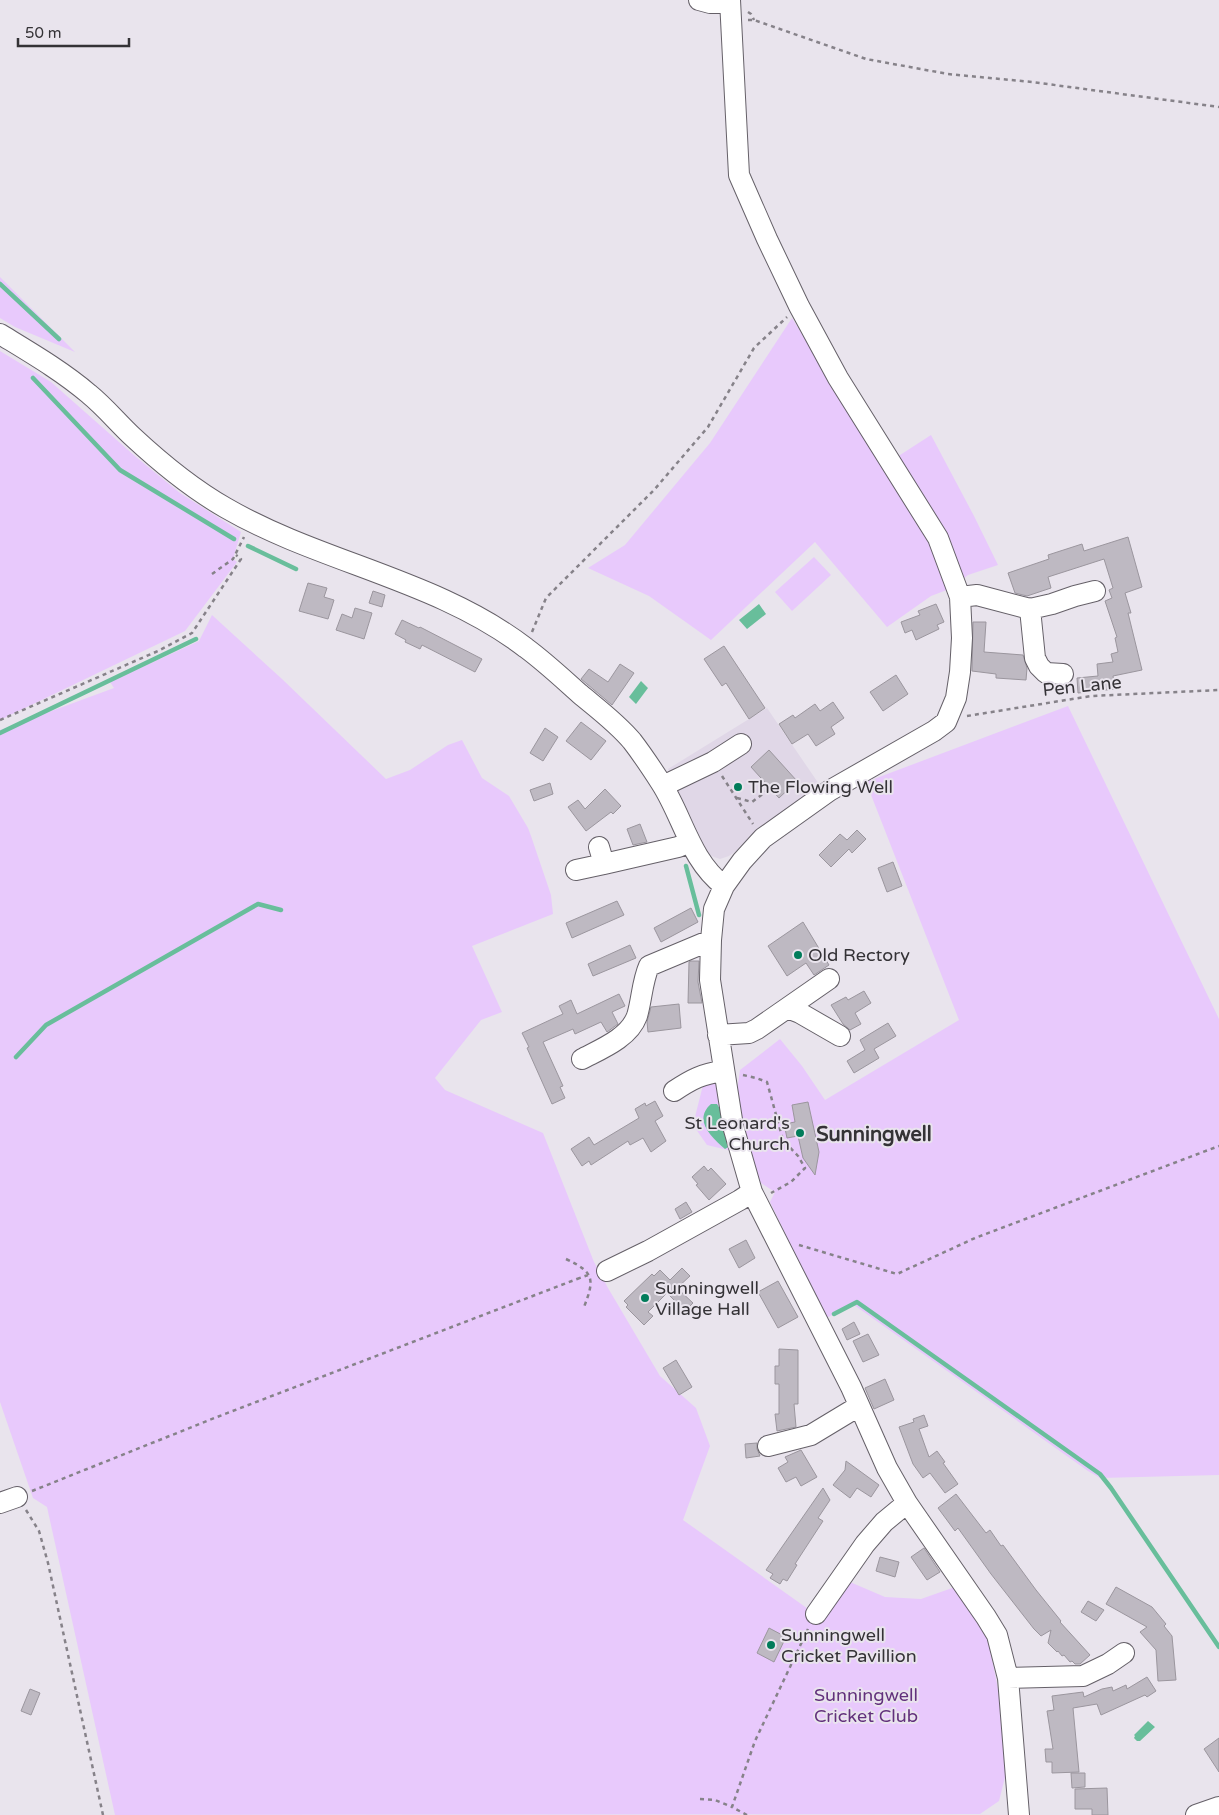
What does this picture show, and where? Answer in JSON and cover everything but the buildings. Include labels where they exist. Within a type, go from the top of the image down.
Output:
[{"type":"street","points":[[699,0],[730,2],[740,175],[767,239],[799,306],[838,378],[938,538],[960,596],[962,638],[956,698],[946,722],[934,731],[828,791],[763,838],[742,861],[724,886],[714,909],[710,980],[724,1074],[739,1151],[754,1196],[780,1250],[859,1406],[887,1468],[907,1503],[997,1635],[1008,1678],[1019,1815]]},
{"type":"street","points":[[0,334],[43,360],[90,395],[134,438],[182,480],[224,507],[289,538],[455,604],[484,620],[525,648],[612,720],[632,741],[663,786],[705,869],[724,886]]},
{"type":"street","points":[[960,596],[977,595],[1030,609],[1094,591]]},
{"type":"street","points":[[1030,609],[1035,658],[1039,666],[1046,673],[1064,674]]},
{"type":"street","points":[[663,786],[713,762],[741,744]]},
{"type":"street","points":[[576,870],[602,855],[678,848],[690,842]]},
{"type":"street","points":[[582,1059],[625,1033],[633,1024],[637,1016],[646,963],[711,940]]},
{"type":"street","points":[[718,1035],[749,1033],[757,1029],[829,979]]},
{"type":"street","points":[[787,1008],[800,1013],[840,1036]]},
{"type":"street","points":[[674,1091],[704,1073],[724,1074]]},
{"type":"street","points":[[597,1273],[648,1251],[740,1200],[754,1196]]},
{"type":"street","points":[[768,1446],[811,1435],[859,1406]]},
{"type":"street","points":[[816,1614],[864,1544],[884,1522],[907,1503]]},
{"type":"street","points":[[1008,1678],[1083,1676],[1108,1664],[1124,1653]]},
{"type":"street","points":[[1196,1815],[1219,1808]]},
{"type":"path","points":[[754,20],[866,59],[948,74],[1032,82],[1219,108]]},
{"type":"path","points":[[525,648],[546,598],[654,490],[708,426],[754,348],[799,306]]},
{"type":"path","points":[[212,574],[233,559],[246,532]]},
{"type":"path","points":[[0,720],[158,652],[192,633],[242,559],[236,555]]},
{"type":"path","name":"Pen Lane","points":[[949,716],[964,717],[1091,696],[1219,690]]},
{"type":"path","points":[[713,762],[763,838]]},
{"type":"path","points":[[736,798],[752,802],[768,790]]},
{"type":"path","points":[[724,1074],[739,1074],[767,1082],[783,1140],[798,1156],[805,1168],[791,1182],[754,1196]]},
{"type":"path","points":[[780,1250],[795,1244],[897,1274],[975,1238],[1219,1146]]},
{"type":"path","points":[[566,1260],[597,1273]]},
{"type":"path","points":[[103,1815],[48,1563],[39,1531],[14,1498],[217,1417],[597,1273]]},
{"type":"path","points":[[584,1307],[597,1273]]},
{"type":"path","points":[[732,1807],[756,1741],[816,1614]]},
{"type":"path","points":[[700,1799],[715,1800],[747,1815]]},
{"type":"shaded area","points":[[759,604],[766,614],[747,629],[739,620]]},
{"type":"shaded area","points":[[641,681],[648,688],[636,704],[629,697]]},
{"type":"shaded area","points":[[767,708],[821,787],[729,856],[720,859],[714,857],[708,854],[668,769]]},
{"type":"shaded area","points":[[711,1104],[717,1104],[724,1119],[730,1146],[725,1149],[710,1134],[704,1122],[706,1110]]},
{"type":"shaded area","points":[[1148,1721],[1155,1727],[1140,1741],[1137,1741],[1134,1735]]},
{"type":"green space","points":[[0,277],[75,352],[15,327],[0,318]]},
{"type":"green space","points":[[792,318],[887,473],[897,457],[931,435],[998,565],[968,575],[952,588],[931,596],[887,627],[815,542],[711,640],[649,596],[588,568],[625,545],[710,443]]},
{"type":"green space","points":[[0,351],[51,382],[180,493],[241,532],[233,559],[237,562],[185,631],[0,720]]},
{"type":"green space","points":[[814,557],[831,575],[792,611],[775,592]]},
{"type":"green space","name":"Sunningwell Cricket Club","points":[[212,615],[386,779],[410,770],[448,745],[462,740],[482,778],[509,796],[531,836],[551,895],[553,914],[472,946],[502,1012],[481,1020],[435,1078],[445,1090],[543,1133],[594,1262],[660,1376],[696,1408],[710,1446],[683,1520],[811,1611],[836,1576],[885,1597],[921,1599],[955,1587],[988,1639],[1000,1699],[1007,1769],[999,1801],[980,1814],[115,1815],[47,1507],[33,1498],[0,1402],[0,730],[114,688],[110,682],[199,641]]},
{"type":"green space","points":[[1068,706],[1219,1019],[1219,1475],[1100,1478],[854,1305],[826,1318],[770,1202],[775,1192],[761,1183],[751,1163],[736,1098],[740,1070],[780,1039],[802,1066],[825,1100],[959,1020],[866,782]]},
{"type":"green space","points":[[720,1083],[732,1151],[707,1145],[693,1125],[703,1085]]},
{"type":"waterway","points":[[0,284],[59,339]]},
{"type":"waterway","points":[[33,378],[120,470],[234,539]]},
{"type":"waterway","points":[[248,546],[296,569]]},
{"type":"waterway","points":[[0,733],[196,639]]},
{"type":"waterway","points":[[686,866],[699,915]]},
{"type":"waterway","points":[[16,1057],[46,1025],[258,904],[281,910]]},
{"type":"waterway","points":[[834,1314],[857,1302],[1100,1474],[1219,1647]]},
{"type":"place","name":"The Flowing Well","points":[[738,787]]},
{"type":"place","name":"Old Rectory","points":[[798,955]]},
{"type":"place","name":"St Leonard's Church","points":[[800,1133]]},
{"type":"place","name":"Sunningwell Village Hall","points":[[645,1298]]},
{"type":"place","name":"Sunningwell Cricket Pavillion","points":[[771,1645]]},
{"type":"district","name":"Sunningwell","points":[[874,1134]]}]
